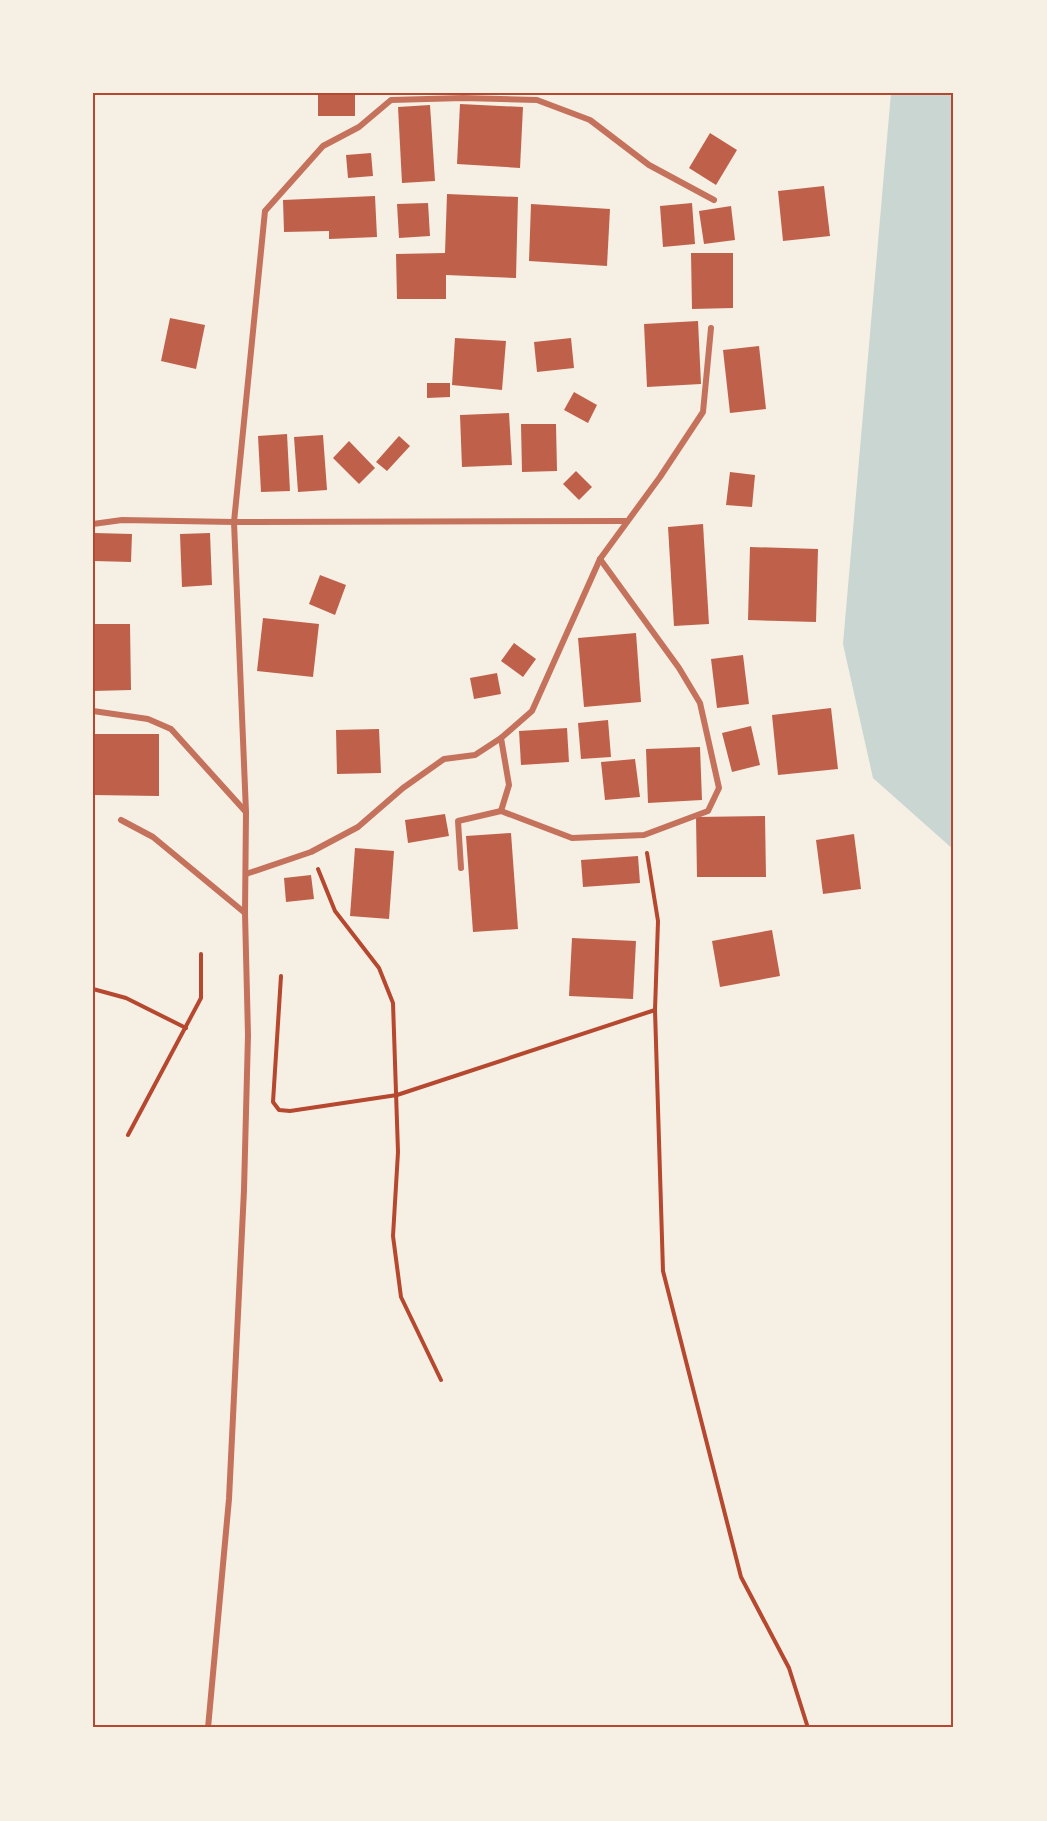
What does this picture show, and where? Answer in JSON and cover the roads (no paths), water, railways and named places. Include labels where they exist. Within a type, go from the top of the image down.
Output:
[{"type":"street","points":[[208,1728],[229,1499],[244,1190],[248,1035],[246,812],[234,522],[265,211],[323,146],[359,127],[391,100],[463,98],[537,100],[590,120],[649,165],[714,200]]},
{"type":"street","points":[[246,874],[312,852],[358,827],[444,759],[475,755],[501,738],[532,711],[600,559],[660,477],[703,412],[711,328]]},
{"type":"street","points":[[93,524],[122,520],[627,521]]},
{"type":"street","points":[[461,868],[458,821],[501,811],[572,838],[644,835],[708,811],[719,788],[700,703],[679,668],[600,559]]},
{"type":"street","points":[[93,711],[148,719],[171,729],[246,812]]},
{"type":"street","points":[[501,738],[509,785],[501,811]]},
{"type":"street","points":[[121,820],[153,837],[246,913]]}]
